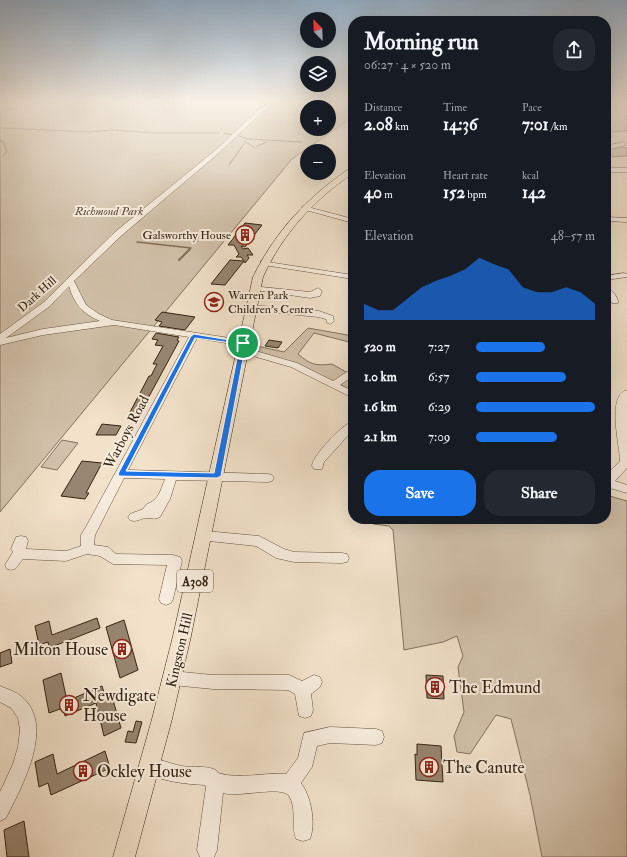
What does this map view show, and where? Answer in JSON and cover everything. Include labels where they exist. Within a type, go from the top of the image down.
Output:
[{"type":"main road","name":"Kingston Hill","points":[[124,857],[172,678],[205,536],[255,288],[264,263],[287,227],[304,208],[323,191],[348,174]]},
{"type":"street","name":"Dark Hill","points":[[0,338],[47,304],[118,234],[228,142]]},
{"type":"street","points":[[611,147],[624,144]]},
{"type":"street","points":[[611,170],[627,170]]},
{"type":"street","points":[[304,208],[348,220]]},
{"type":"street","points":[[611,219],[627,220]]},
{"type":"street","points":[[264,263],[348,276]]},
{"type":"street","points":[[611,277],[624,275]]},
{"type":"street","points":[[70,280],[77,298],[84,307],[96,316],[110,322],[152,328],[243,347],[294,365],[348,392]]},
{"type":"street","points":[[255,288],[310,295],[317,294],[318,291]]},
{"type":"street","points":[[611,295],[616,301]]},
{"type":"street","points":[[250,308],[326,315],[330,318],[330,321]]},
{"type":"street","points":[[0,342],[43,332],[110,322]]},
{"type":"street","name":"Warboys Road","points":[[87,546],[88,535],[93,525],[194,336]]},
{"type":"street","points":[[333,385],[348,374]]},
{"type":"street","points":[[611,477],[626,462],[626,448],[619,413],[620,403],[627,393]]},
{"type":"street","points":[[318,466],[318,461],[348,428]]},
{"type":"street","points":[[121,474],[268,478]]},
{"type":"street","points":[[134,517],[156,513],[164,499],[172,475]]},
{"type":"street","points":[[611,485],[627,489]]},
{"type":"street","points":[[205,536],[259,541],[281,554],[294,557],[342,558]]},
{"type":"street","points":[[12,565],[22,547],[66,556],[87,546],[103,551],[113,559],[173,560],[175,562],[166,599]]},
{"type":"street","points":[[172,678],[213,682],[289,683],[308,685],[305,710]]},
{"type":"street","points":[[0,694],[18,703],[25,713],[29,726],[29,740],[25,756],[0,812]]},
{"type":"street","points":[[290,784],[306,761],[310,739],[330,735],[376,737]]},
{"type":"street","points":[[148,766],[182,775],[210,776],[214,781],[215,787],[206,850]]},
{"type":"street","points":[[214,781],[233,788],[271,781],[280,781],[290,784],[297,791],[304,813],[303,832]]},
{"type":"green space","name":"Richmond Park","points":[[0,142],[317,142],[314,144],[300,144],[300,153],[292,159],[0,512]]},
{"type":"green space","points":[[611,148],[627,148],[627,156],[611,157]]},
{"type":"green space","points":[[308,328],[348,335],[348,342],[314,333],[298,354],[310,363],[317,365],[332,364],[348,373],[348,389],[297,364],[247,349],[248,344],[284,352]]},
{"type":"green space","points":[[62,440],[78,443],[57,470],[41,467]]},
{"type":"green space","points":[[611,496],[627,501],[627,857],[542,857],[530,795],[511,719],[496,715],[470,754],[457,752],[454,736],[464,712],[458,667],[463,656],[457,636],[443,642],[404,650],[393,530],[389,526],[373,524],[611,524]]},
{"type":"building","points":[[245,223],[262,225],[245,247],[241,246],[243,249],[248,248],[253,255],[247,255],[249,258],[245,263],[241,257],[236,257],[239,254],[234,245],[228,245]]},
{"type":"building","points":[[230,260],[244,261],[225,285],[211,284]]},
{"type":"building","points":[[162,312],[195,317],[185,330],[159,326],[162,322],[155,320]]},
{"type":"building","points":[[156,333],[179,337],[177,340],[179,341],[139,415],[129,414],[157,364],[153,364],[163,346],[155,345],[158,340],[152,339]]},
{"type":"building","points":[[269,340],[282,342],[278,348],[265,346]]},
{"type":"building","points":[[102,424],[121,426],[116,435],[96,435]]},
{"type":"building","points":[[82,461],[102,463],[86,493],[89,493],[85,499],[61,496]]},
{"type":"building","points":[[97,618],[100,628],[49,648],[48,642],[39,645],[35,626],[49,621],[52,635]]},
{"type":"building","name":"Milton House","points":[[124,620],[138,670],[120,678],[106,627]]},
{"type":"building","points":[[10,649],[12,663],[0,667],[0,653]]},
{"type":"building","name":"Newdigate House","points":[[61,673],[67,701],[102,686],[105,696],[111,693],[121,728],[104,736],[96,703],[65,716],[63,708],[49,713],[43,680]]},
{"type":"building","name":"The Edmund","points":[[426,675],[443,676],[444,699],[427,698]]},
{"type":"building","points":[[136,721],[142,722],[136,743],[125,742],[128,731],[133,732]]},
{"type":"building","name":"The Canute","points":[[417,744],[441,746],[443,782],[416,780],[415,754],[417,755]]},
{"type":"building","name":"Ockley House","points":[[105,751],[110,768],[51,795],[48,783],[39,787],[35,762],[53,754],[57,774]]},
{"type":"building","points":[[24,821],[29,857],[7,857],[4,830]]},
{"type":"waterway","points":[[3,142],[7,152],[3,156]]},
{"type":"waterway","points":[[229,165],[245,142]]},
{"type":"waterway","points":[[246,142],[255,148]]},
{"type":"waterway","points":[[257,146],[267,142]]},
{"type":"waterway","points":[[137,242],[191,248],[179,260]]},
{"type":"place","name":"Galsworthy House","points":[[245,235]]},
{"type":"place","name":"Warren Park Children's Centre","points":[[214,302]]},
{"type":"place","name":"Milton House","points":[[122,649]]},
{"type":"place","name":"The Edmund","points":[[435,687]]},
{"type":"place","name":"Newdigate House","points":[[69,705]]},
{"type":"place","name":"The Canute","points":[[429,767]]},
{"type":"place","name":"Ockley House","points":[[83,771]]},
{"type":"route","points":[[194,336],[243,343],[217,476],[121,474],[194,336]]}]
